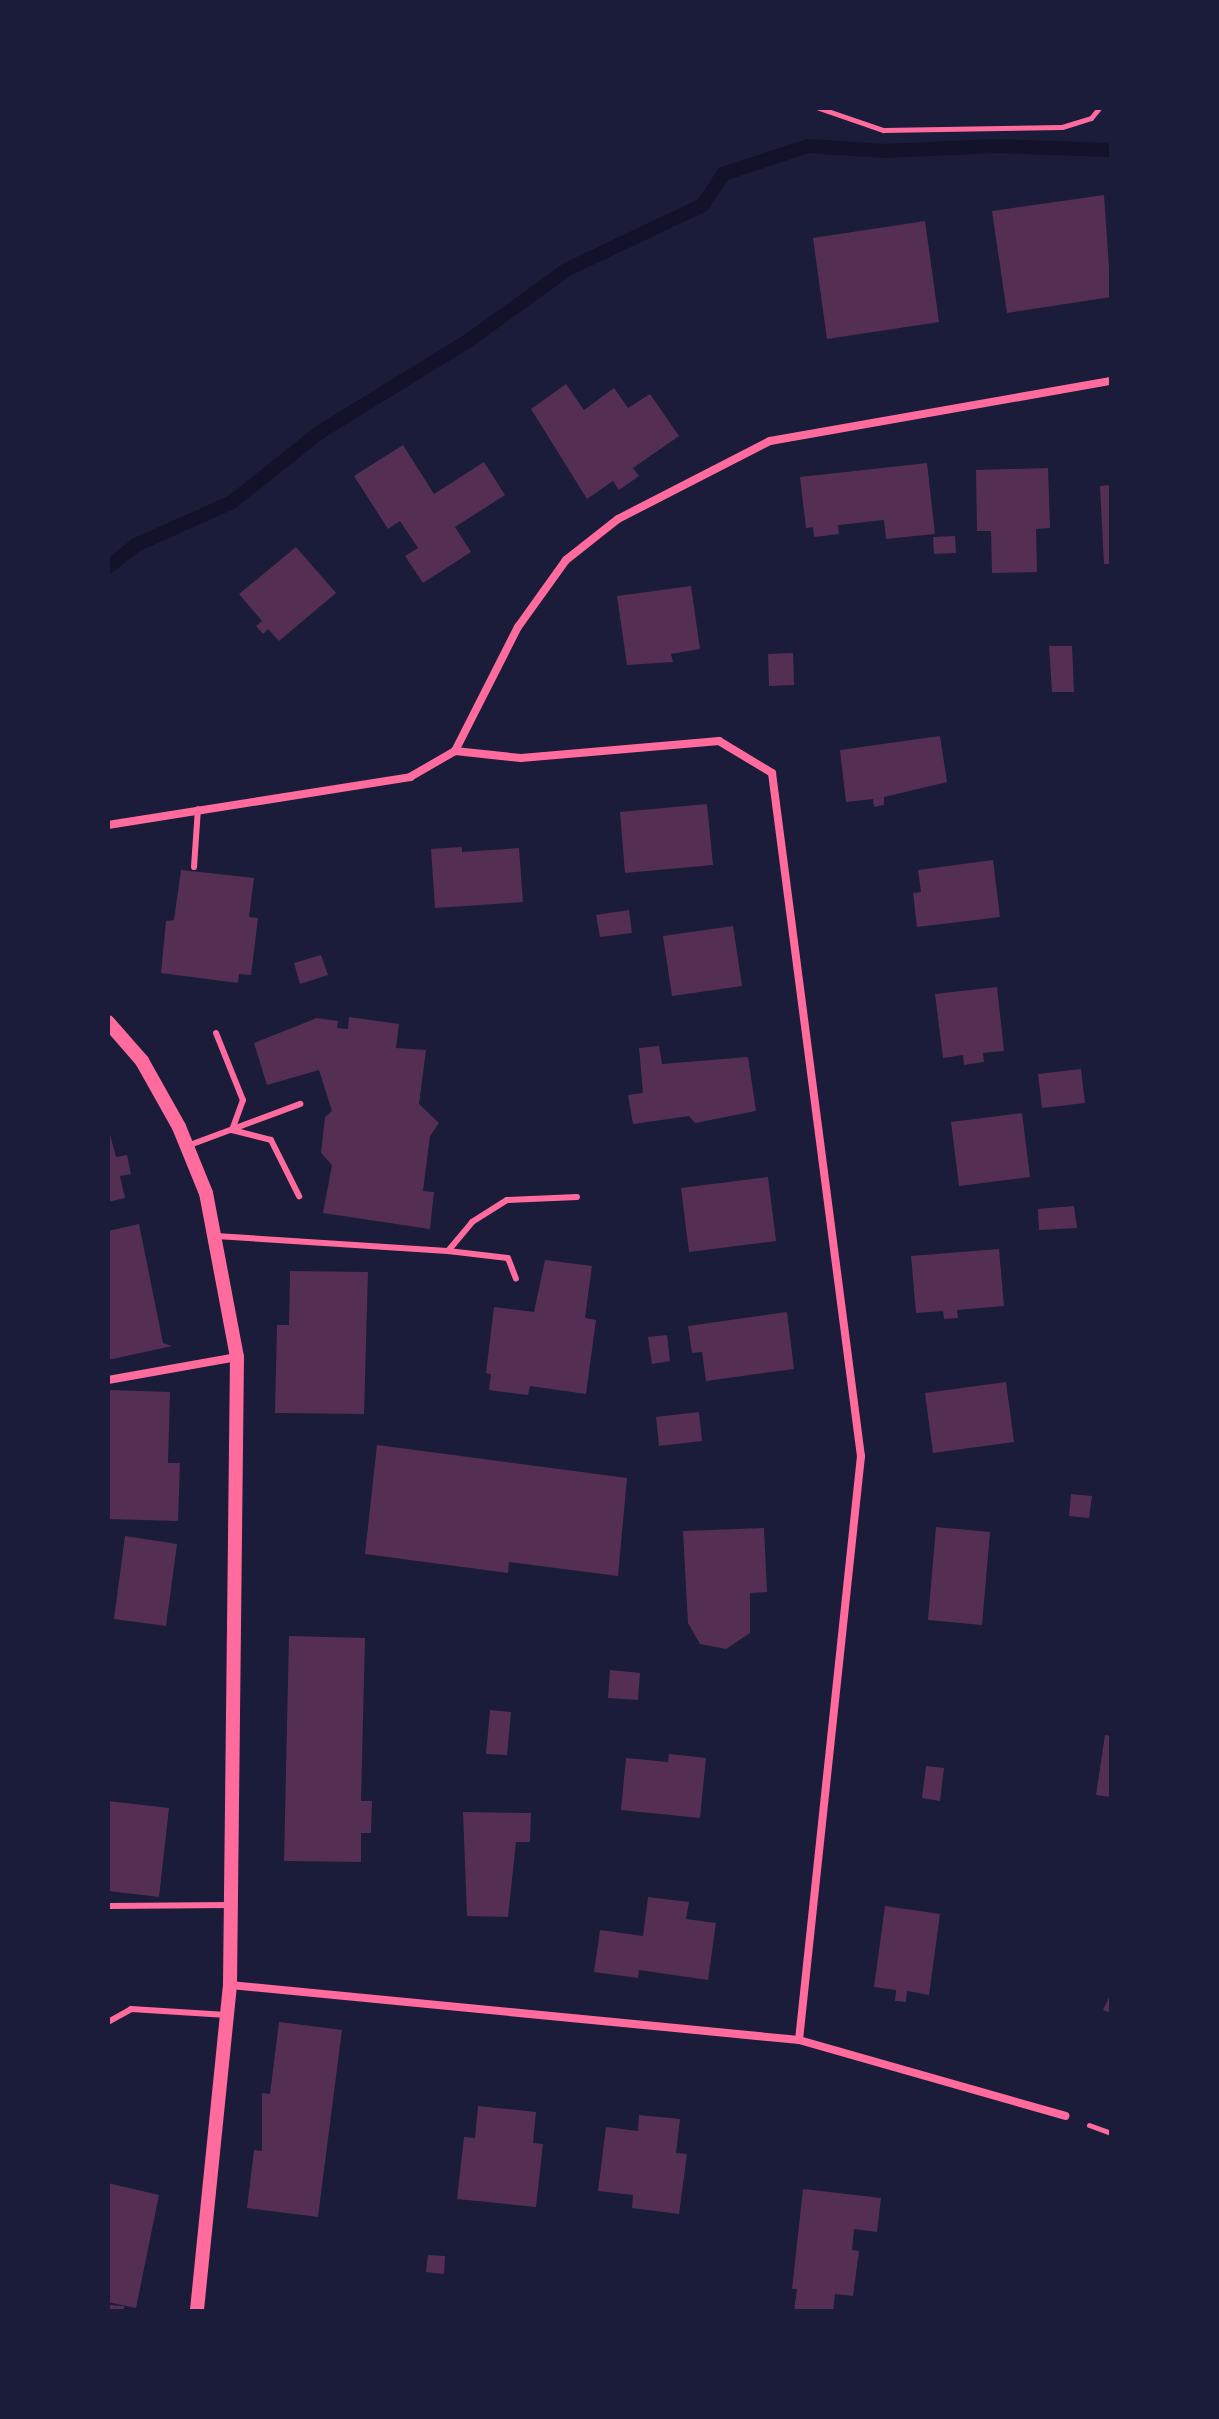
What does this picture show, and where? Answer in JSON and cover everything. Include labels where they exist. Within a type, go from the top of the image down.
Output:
[{"type":"street","points":[[108,825],[410,777],[455,751],[518,627],[566,560],[618,519],[770,441],[1111,381]]},
{"type":"street","points":[[455,751],[521,758],[719,741],[772,773],[861,1456],[799,2040]]},
{"type":"street","points":[[108,1022],[142,1061],[187,1146],[216,1236],[237,1357],[230,1985],[197,2311]]},
{"type":"street","points":[[108,1380],[237,1357]]},
{"type":"street","points":[[230,1985],[799,2040],[1065,2116]]},
{"type":"lane","points":[[194,867],[198,809]]},
{"type":"lane","points":[[216,1033],[243,1100],[232,1130]]},
{"type":"lane","points":[[187,1146],[300,1104]]},
{"type":"lane","points":[[232,1130],[271,1140],[299,1196]]},
{"type":"lane","points":[[448,1251],[472,1222],[507,1200],[577,1197]]},
{"type":"lane","points":[[216,1236],[448,1251],[508,1258],[516,1279]]},
{"type":"lane","points":[[108,1906],[230,1905]]},
{"type":"lane","points":[[108,2022],[131,2009],[227,2015]]},
{"type":"path","points":[[819,108],[883,130],[1062,127],[1091,118],[1099,108]]},
{"type":"building","points":[[1104,195],[1111,297],[1007,313],[992,211]]},
{"type":"building","points":[[925,221],[939,322],[827,339],[813,238]]},
{"type":"building","points":[[566,384],[584,410],[614,388],[628,408],[650,394],[679,436],[633,468],[639,476],[619,490],[613,481],[587,499],[531,409]]},
{"type":"building","points":[[403,445],[434,494],[484,462],[505,495],[455,527],[471,552],[423,583],[405,556],[418,548],[400,521],[388,529],[354,476]]},
{"type":"building","points":[[927,463],[935,534],[886,539],[884,520],[838,525],[839,534],[814,537],[813,527],[806,528],[800,477]]},
{"type":"building","points":[[1048,468],[1050,528],[1036,529],[1037,572],[992,573],[991,531],[977,531],[976,470]]},
{"type":"building","points":[[1111,485],[1111,564],[1104,564],[1100,486]]},
{"type":"building","points":[[955,536],[956,553],[934,554],[933,537]]},
{"type":"building","points":[[296,547],[336,593],[279,641],[268,629],[263,634],[256,626],[262,621],[239,594]]},
{"type":"building","points":[[691,586],[700,649],[671,654],[673,662],[627,665],[617,596]]},
{"type":"building","points":[[1049,646],[1072,646],[1074,692],[1052,692]]},
{"type":"building","points":[[793,653],[794,685],[769,686],[768,654]]},
{"type":"building","points":[[940,736],[947,782],[884,797],[884,805],[874,807],[873,799],[846,802],[840,750]]},
{"type":"building","points":[[707,804],[713,865],[625,873],[620,812]]},
{"type":"building","points":[[462,847],[462,852],[519,848],[523,902],[435,908],[431,849]]},
{"type":"building","points":[[993,860],[1000,917],[917,927],[913,893],[921,892],[918,870]]},
{"type":"building","points":[[181,870],[254,878],[249,917],[258,918],[251,975],[239,974],[238,983],[161,973],[166,921],[174,920]]},
{"type":"building","points":[[629,910],[632,933],[600,937],[596,915]]},
{"type":"building","points":[[733,926],[742,986],[672,996],[663,936]]},
{"type":"building","points":[[321,955],[328,975],[300,984],[294,963]]},
{"type":"building","points":[[997,987],[1004,1051],[983,1053],[984,1062],[964,1065],[963,1055],[943,1058],[935,994]]},
{"type":"building","points":[[349,1017],[399,1024],[396,1048],[426,1050],[419,1104],[439,1123],[430,1136],[423,1191],[434,1192],[430,1229],[323,1213],[332,1165],[321,1153],[325,1117],[332,1111],[319,1070],[267,1085],[254,1043],[317,1018],[338,1021],[337,1028],[348,1029]]},
{"type":"building","points":[[659,1046],[662,1064],[748,1057],[756,1111],[695,1123],[689,1116],[633,1124],[628,1095],[643,1093],[639,1048]]},
{"type":"building","points":[[1081,1069],[1085,1103],[1042,1108],[1038,1074]]},
{"type":"building","points":[[1022,1113],[1030,1177],[959,1186],[951,1122]]},
{"type":"building","points":[[108,1127],[116,1157],[127,1155],[131,1174],[120,1176],[125,1198],[108,1202]]},
{"type":"building","points":[[768,1177],[776,1241],[689,1252],[681,1188]]},
{"type":"building","points":[[1074,1206],[1077,1228],[1039,1230],[1038,1209]]},
{"type":"building","points":[[139,1224],[163,1343],[172,1346],[108,1360],[108,1231]]},
{"type":"building","points":[[999,1249],[1004,1306],[957,1310],[958,1318],[944,1319],[943,1311],[916,1313],[911,1256]]},
{"type":"building","points":[[545,1260],[592,1266],[585,1318],[596,1320],[586,1394],[530,1386],[528,1395],[489,1390],[491,1374],[486,1373],[494,1307],[534,1312]]},
{"type":"building","points":[[290,1271],[368,1272],[364,1414],[275,1413],[277,1325],[289,1325]]},
{"type":"building","points":[[787,1312],[794,1369],[706,1381],[702,1352],[692,1353],[688,1326]]},
{"type":"building","points":[[667,1335],[670,1361],[652,1364],[648,1337]]},
{"type":"building","points":[[1006,1382],[1014,1442],[933,1453],[925,1393]]},
{"type":"building","points":[[108,1390],[170,1392],[168,1463],[180,1463],[178,1521],[108,1519]]},
{"type":"building","points":[[699,1412],[702,1441],[659,1446],[656,1417]]},
{"type":"building","points":[[377,1445],[627,1478],[618,1576],[509,1562],[508,1573],[365,1554]]},
{"type":"building","points":[[1071,1494],[1092,1496],[1089,1518],[1069,1516]]},
{"type":"building","points":[[936,1527],[990,1532],[982,1625],[928,1620]]},
{"type":"building","points":[[764,1528],[767,1592],[750,1593],[750,1633],[726,1649],[700,1644],[688,1623],[683,1531]]},
{"type":"building","points":[[125,1536],[177,1544],[166,1626],[114,1619]]},
{"type":"building","points":[[289,1636],[365,1638],[361,1801],[372,1801],[371,1833],[361,1833],[361,1862],[284,1861]]},
{"type":"building","points":[[610,1670],[640,1673],[638,1700],[608,1698]]},
{"type":"building","points":[[490,1710],[511,1712],[507,1755],[486,1754]]},
{"type":"building","points":[[1105,1735],[1111,1736],[1111,1797],[1096,1795]]},
{"type":"building","points":[[669,1754],[706,1758],[700,1818],[621,1810],[626,1758],[668,1762]]},
{"type":"building","points":[[926,1766],[944,1768],[940,1801],[922,1798]]},
{"type":"building","points":[[108,1801],[169,1808],[159,1897],[108,1891]]},
{"type":"building","points":[[463,1812],[531,1813],[530,1842],[516,1842],[508,1917],[467,1916]]},
{"type":"building","points":[[648,1897],[689,1902],[686,1919],[716,1923],[708,1980],[639,1970],[638,1978],[594,1972],[600,1930],[643,1936]]},
{"type":"building","points":[[885,1906],[940,1914],[929,1995],[907,1991],[906,2002],[895,2001],[896,1990],[874,1987]]},
{"type":"building","points":[[1111,1993],[1111,2013],[1103,2010]]},
{"type":"building","points":[[279,2022],[342,2030],[318,2217],[247,2208],[254,2150],[262,2151],[262,2093],[270,2094]]},
{"type":"building","points":[[478,2106],[536,2112],[533,2143],[543,2144],[536,2207],[457,2199],[464,2137],[475,2138]]},
{"type":"building","points":[[639,2115],[680,2119],[676,2153],[687,2154],[679,2214],[632,2208],[633,2195],[598,2191],[606,2127],[638,2131]]},
{"type":"building","points":[[108,2183],[159,2195],[136,2308],[108,2302]]},
{"type":"building","points":[[803,2189],[881,2198],[877,2232],[854,2229],[852,2250],[859,2251],[853,2296],[835,2294],[833,2311],[794,2311],[797,2289],[792,2289]]},
{"type":"building","points":[[428,2255],[445,2256],[444,2274],[426,2272]]},
{"type":"building","points":[[108,2305],[124,2306],[124,2311],[108,2311]]},
{"type":"waterway","points":[[108,567],[136,545],[232,502],[320,432],[468,341],[568,269],[703,205],[723,174],[808,146],[885,151],[997,146],[1111,150]]}]
